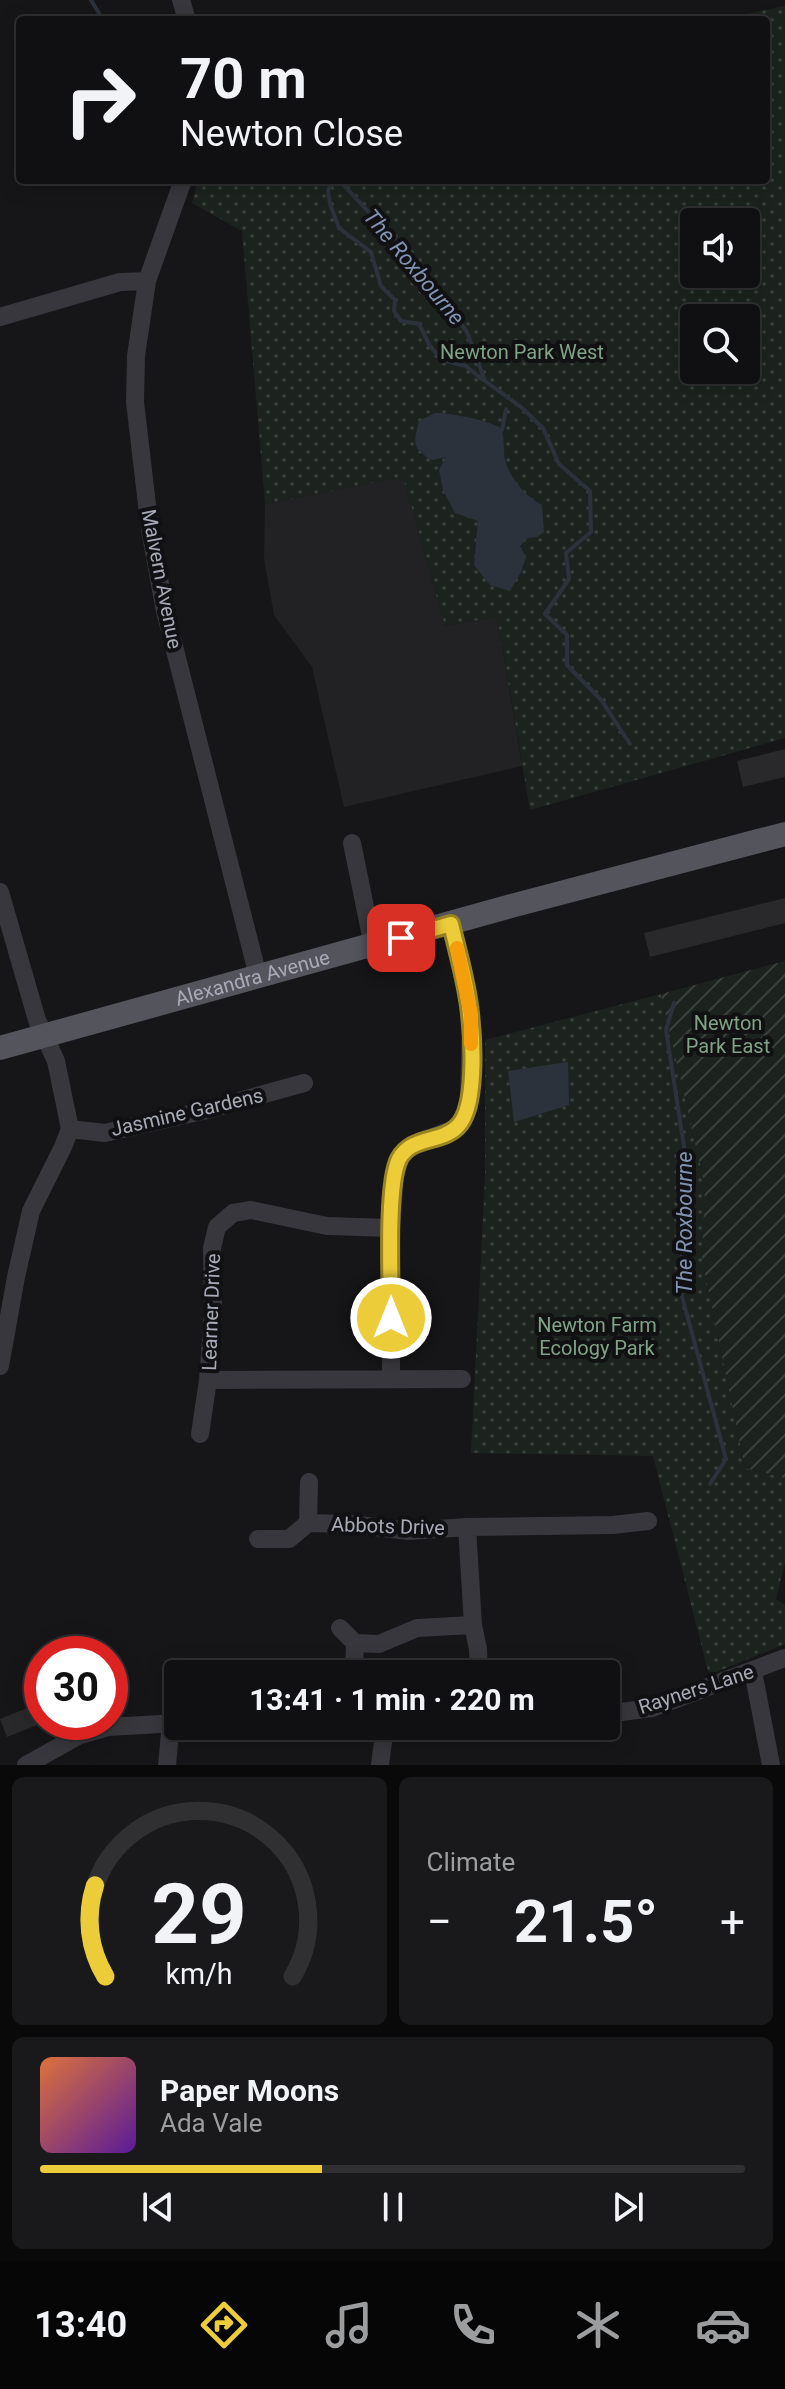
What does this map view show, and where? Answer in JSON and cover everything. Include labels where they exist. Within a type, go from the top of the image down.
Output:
[{"type":"main road","name":"Alexandra Avenue","points":[[0,1048],[785,834]]},
{"type":"street","name":"Malvern Avenue","points":[[182,184],[147,281],[136,356],[135,402],[150,530],[165,611],[258,976]]},
{"type":"street","points":[[0,317],[120,282],[147,281]]},
{"type":"street","points":[[352,843],[373,946]]},
{"type":"street","points":[[0,892],[44,1037],[56,1061],[70,1129],[31,1211],[0,1366]]},
{"type":"street","points":[[391,1378],[391,1228],[395,1176],[400,1158],[411,1145],[457,1128],[469,1107],[471,1015],[451,924]]},
{"type":"street","name":"Jasmine Gardens","points":[[70,1129],[105,1133],[207,1110],[304,1083]]},
{"type":"street","name":"Learner Drive","points":[[200,1434],[208,1380],[213,1312],[212,1248],[217,1227],[233,1213],[251,1210],[327,1226],[391,1228]]},
{"type":"street","points":[[208,1380],[462,1379]]},
{"type":"street","name":"Abbots Drive","points":[[308,1523],[309,1482]]},
{"type":"street","name":"Abbots Drive","points":[[258,1539],[289,1539],[308,1523],[409,1531],[613,1525],[648,1521]]},
{"type":"street","points":[[467,1527],[473,1625],[478,1660]]},
{"type":"street","points":[[340,1628],[355,1643],[379,1644],[417,1628],[473,1625]]},
{"type":"street","points":[[354,1660],[355,1643]]},
{"type":"street","name":"Rayners Lane","points":[[620,1712],[652,1708],[785,1658]]},
{"type":"street","points":[[753,1671],[771,1765]]},
{"type":"street","points":[[26,1765],[80,1735],[108,1727],[164,1724]]},
{"type":"street","points":[[167,1765],[172,1740]]},
{"type":"street","points":[[380,1765],[383,1740]]},
{"type":"shaded area","points":[[435,413],[487,422],[501,428],[505,460],[511,474],[525,492],[542,505],[544,532],[528,538],[520,546],[526,557],[510,591],[490,585],[474,565],[478,521],[455,513],[443,490],[439,470],[446,457],[432,460],[417,448],[415,439],[419,421]]},
{"type":"shaded area","points":[[403,477],[445,626],[497,617],[522,766],[344,807],[312,667],[274,615],[264,559],[265,504]]},
{"type":"shaded area","points":[[568,1062],[569,1105],[514,1122],[508,1071]]},
{"type":"green space","name":"Newton Park West","points":[[785,6],[785,738],[530,810],[497,617],[445,626],[403,477],[265,504],[242,231],[192,203],[197,184],[770,184],[770,16],[737,16]]},
{"type":"green space","name":"Newton Park East","points":[[785,961],[785,1478],[745,1468],[702,1259],[705,1186],[661,994]]},
{"type":"green space","name":"Newton Farm Ecology Park","points":[[661,994],[706,1186],[702,1259],[745,1468],[785,1478],[785,1562],[776,1599],[785,1605],[785,1644],[709,1675],[653,1456],[471,1453],[485,1178],[485,1040]]},
{"type":"building","points":[[785,749],[785,777],[743,787],[737,761]]},
{"type":"building","points":[[785,898],[785,923],[650,957],[644,933]]},
{"type":"building","points":[[24,1709],[24,1730],[7,1737],[0,1719]]},
{"type":"waterway","name":"The Roxbourne","points":[[91,0],[101,16]]},
{"type":"waterway","points":[[331,184],[330,204],[339,228],[371,252],[381,286],[395,300],[394,311],[401,321],[419,324],[430,346],[442,360],[466,366],[483,380]]},
{"type":"waterway","name":"The Roxbourne","points":[[343,184],[414,261],[467,332],[485,381],[521,407],[543,428],[559,464],[590,491],[591,532],[566,553],[569,579],[545,614],[567,635],[567,665],[602,701],[630,744]]},
{"type":"waterway","points":[[502,430],[506,409]]},
{"type":"waterway","name":"The Roxbourne","points":[[674,1003],[666,1030],[687,1166],[680,1289],[726,1459],[710,1484]]},
{"type":"slow traffic","points":[[457,948],[471,1015],[471,1044]]},
{"type":"route","points":[[391,1318],[391,1228],[395,1176],[400,1158],[411,1145],[457,1128],[469,1107],[471,1072],[471,1015],[451,924],[401,938]]}]
